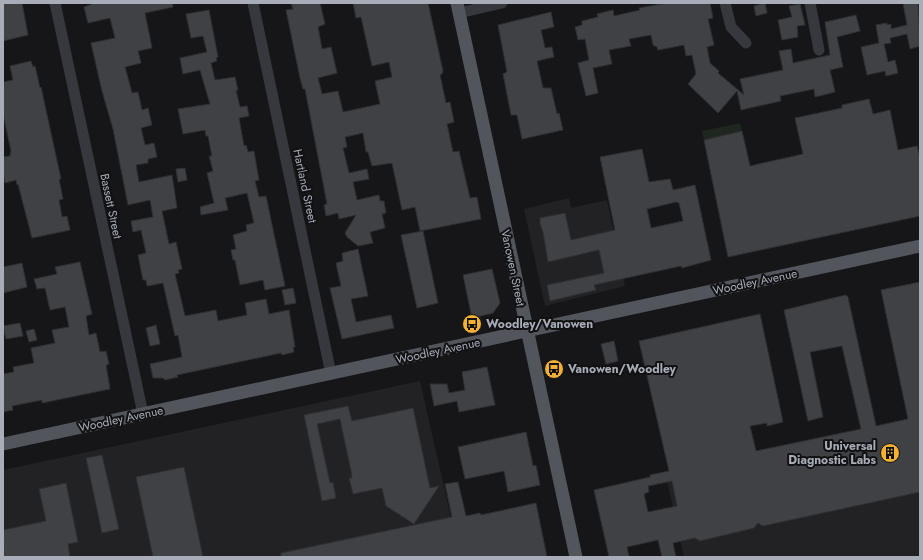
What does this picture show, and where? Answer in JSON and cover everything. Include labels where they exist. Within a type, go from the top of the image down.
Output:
[{"type":"main road","name":"Vanowen Street","points":[[458,8],[576,557]]},
{"type":"main road","name":"Woodley Avenue","points":[[3,444],[920,246]]},
{"type":"street","name":"Bassett Street","points":[[55,3],[143,414]]},
{"type":"street","name":"Hartland Street","points":[[253,3],[331,374]]},
{"type":"street","points":[[458,8],[502,3]]},
{"type":"street","points":[[725,3],[731,27],[746,43]]},
{"type":"street","points":[[810,3],[819,50]]},
{"type":"shaded area","points":[[740,123],[742,131],[704,140],[702,131]]},
{"type":"shaded area","points":[[569,198],[571,208],[607,200],[625,286],[545,306],[524,209]]},
{"type":"shaded area","points":[[420,381],[460,557],[3,557],[3,470]]},
{"type":"shaded area","points":[[920,417],[920,557],[684,557],[665,472]]},
{"type":"building","points":[[3,3],[22,3],[28,35],[3,41]]},
{"type":"building","points":[[95,3],[172,3],[173,7],[145,13],[152,48],[138,51],[141,63],[125,67],[132,93],[138,92],[142,110],[148,108],[152,125],[141,128],[145,145],[154,143],[157,157],[148,159],[148,163],[136,165],[139,182],[172,175],[177,208],[162,211],[169,244],[176,242],[182,269],[178,270],[179,273],[175,274],[185,316],[216,310],[218,321],[247,315],[245,303],[266,299],[269,314],[289,310],[295,347],[293,347],[294,352],[282,355],[281,353],[177,375],[178,377],[165,380],[163,378],[153,378],[150,364],[182,357],[178,335],[175,336],[163,283],[147,286],[146,280],[143,280],[138,255],[146,253],[141,230],[133,232],[131,221],[153,217],[150,200],[128,205],[113,129],[102,91],[91,43],[115,38],[110,18],[88,23],[84,7]]},
{"type":"building","points":[[291,3],[320,3],[325,24],[318,27],[322,49],[331,47],[337,73],[318,78],[322,94],[338,91],[343,112],[380,104],[375,81],[392,77],[389,62],[372,66],[361,17],[356,18],[353,3],[428,3],[443,71],[440,75],[446,103],[450,102],[454,122],[447,124],[453,152],[459,151],[470,198],[477,197],[481,219],[420,231],[415,207],[402,210],[392,163],[372,166],[368,152],[366,152],[363,133],[345,137],[347,147],[343,148],[349,173],[367,169],[369,179],[353,182],[357,200],[379,195],[380,201],[384,201],[386,213],[382,214],[385,228],[370,232],[373,243],[358,246],[347,237],[345,233],[356,215],[339,219],[338,213],[326,216],[324,205],[327,204],[305,89],[303,89],[300,78],[286,10],[293,9]]},
{"type":"building","points":[[667,3],[710,3],[713,18],[708,19],[714,45],[707,47],[710,63],[719,71],[718,73],[744,95],[740,79],[783,70],[779,51],[791,49],[793,63],[830,55],[825,22],[856,15],[860,31],[837,37],[843,67],[830,70],[835,92],[815,97],[814,89],[780,96],[781,101],[741,110],[737,91],[718,113],[688,84],[696,74],[692,55],[686,56],[684,45],[658,50],[657,47],[653,45],[651,35],[629,39],[631,46],[609,50],[612,64],[593,68],[598,93],[586,96],[578,63],[589,60],[585,39],[578,40],[575,27],[582,25],[582,21],[598,17],[597,14],[613,10],[614,16],[640,10],[639,8]]},
{"type":"building","points":[[765,3],[767,13],[756,16],[754,6]]},
{"type":"building","points":[[903,3],[918,3],[920,46],[910,49],[907,34],[890,38],[891,43],[884,44],[888,62],[895,60],[898,73],[886,76],[885,71],[867,75],[861,47],[879,43],[876,25],[887,23],[887,25],[891,24],[891,29],[907,25]]},
{"type":"building","points":[[800,4],[805,25],[797,26],[798,37],[782,40],[778,20],[792,17],[789,6]]},
{"type":"building","points":[[209,10],[218,57],[216,58],[217,61],[211,63],[215,80],[235,77],[240,107],[247,106],[249,116],[239,118],[244,146],[246,145],[248,152],[254,151],[259,180],[255,181],[259,197],[266,196],[285,286],[265,290],[263,280],[240,285],[235,260],[233,260],[231,250],[236,249],[233,235],[247,231],[246,225],[254,223],[247,193],[225,198],[228,210],[201,215],[200,207],[214,203],[207,173],[213,171],[209,156],[212,156],[208,136],[206,136],[205,130],[183,134],[178,109],[210,104],[200,70],[183,74],[180,58],[207,52],[203,36],[191,38],[186,14]]},
{"type":"building","points":[[551,12],[554,27],[541,30],[545,48],[552,47],[554,57],[537,61],[543,88],[551,88],[557,114],[559,113],[563,130],[522,139],[517,115],[511,115],[503,74],[507,72],[498,25]]},
{"type":"building","points":[[31,61],[33,67],[35,66],[40,88],[41,87],[61,179],[59,179],[63,199],[59,200],[62,217],[67,216],[70,230],[32,238],[18,184],[17,185],[16,180],[5,183],[3,173],[3,157],[10,156],[11,151],[3,114],[3,82],[13,80],[10,66]]},
{"type":"building","points":[[869,99],[873,114],[890,110],[898,150],[917,146],[920,159],[920,216],[728,257],[704,140],[742,131],[750,166],[803,154],[795,118],[842,108],[842,105]]},
{"type":"building","points":[[642,149],[649,182],[670,179],[673,190],[695,185],[711,260],[682,268],[681,266],[594,285],[596,290],[550,301],[547,285],[604,273],[599,250],[548,262],[543,232],[540,224],[540,218],[565,213],[571,240],[615,230],[600,157]],"holes":[[[676,202],[679,203],[683,221],[651,228],[647,209]]]},
{"type":"building","points":[[185,168],[187,180],[178,182],[176,169]]},
{"type":"building","points":[[423,231],[438,303],[417,308],[401,235]]},
{"type":"building","points":[[358,249],[368,296],[351,299],[356,322],[391,315],[394,328],[342,339],[330,288],[341,286],[336,263],[343,261],[342,253]]},
{"type":"building","points":[[80,262],[92,314],[86,316],[89,335],[96,333],[100,352],[106,351],[109,364],[106,365],[110,389],[42,403],[42,400],[12,406],[13,410],[3,412],[3,374],[14,372],[13,367],[34,363],[31,348],[55,343],[52,330],[69,327],[65,307],[50,310],[45,288],[37,289],[34,279],[57,274],[55,267]]},
{"type":"building","points":[[22,263],[27,287],[3,293],[3,267]]},
{"type":"building","points":[[492,269],[500,303],[493,313],[472,318],[463,275]]},
{"type":"building","points":[[920,282],[920,492],[763,526],[758,523],[754,528],[700,541],[695,538],[673,543],[676,557],[662,557],[658,540],[627,547],[629,557],[609,557],[594,490],[669,471],[639,341],[760,314],[783,422],[767,426],[767,423],[750,426],[756,451],[861,429],[842,346],[810,352],[823,417],[808,421],[784,310],[846,295],[848,297],[876,426],[908,419],[881,290]],"holes":[[[672,481],[677,506],[648,512],[644,494],[649,492],[648,486]]]},
{"type":"building","points":[[293,288],[296,303],[285,305],[282,290]]},
{"type":"building","points":[[20,323],[23,336],[6,339],[3,326]]},
{"type":"building","points":[[156,325],[160,344],[150,346],[146,328]]},
{"type":"building","points":[[34,329],[37,340],[29,342],[26,331]]},
{"type":"building","points":[[614,341],[618,361],[606,364],[601,344]]},
{"type":"building","points":[[487,367],[495,405],[459,412],[457,401],[434,406],[430,384],[447,384],[449,393],[465,390],[462,372]]},
{"type":"building","points":[[348,406],[352,421],[413,408],[430,488],[439,486],[414,524],[386,506],[382,488],[353,494],[349,478],[352,478],[351,471],[340,419],[317,424],[330,483],[333,482],[336,498],[322,501],[304,415]]},
{"type":"building","points":[[526,432],[533,466],[536,465],[540,485],[508,492],[504,471],[465,479],[458,447]]},
{"type":"building","points":[[102,455],[119,529],[102,533],[86,458]]},
{"type":"building","points":[[184,467],[203,557],[153,557],[136,477]]},
{"type":"building","points":[[458,482],[466,516],[480,513],[481,515],[536,503],[547,557],[281,557],[281,553],[452,517],[445,484]]},
{"type":"building","points":[[66,483],[78,542],[68,544],[70,557],[4,557],[3,530],[46,521],[39,489]]},
{"type":"place","name":"Woodley/Vanowen","points":[[472,324]]},
{"type":"place","name":"Vanowen/Woodley","points":[[554,369]]},
{"type":"place","name":"Universal Diagnostic Labs","points":[[890,453]]}]
